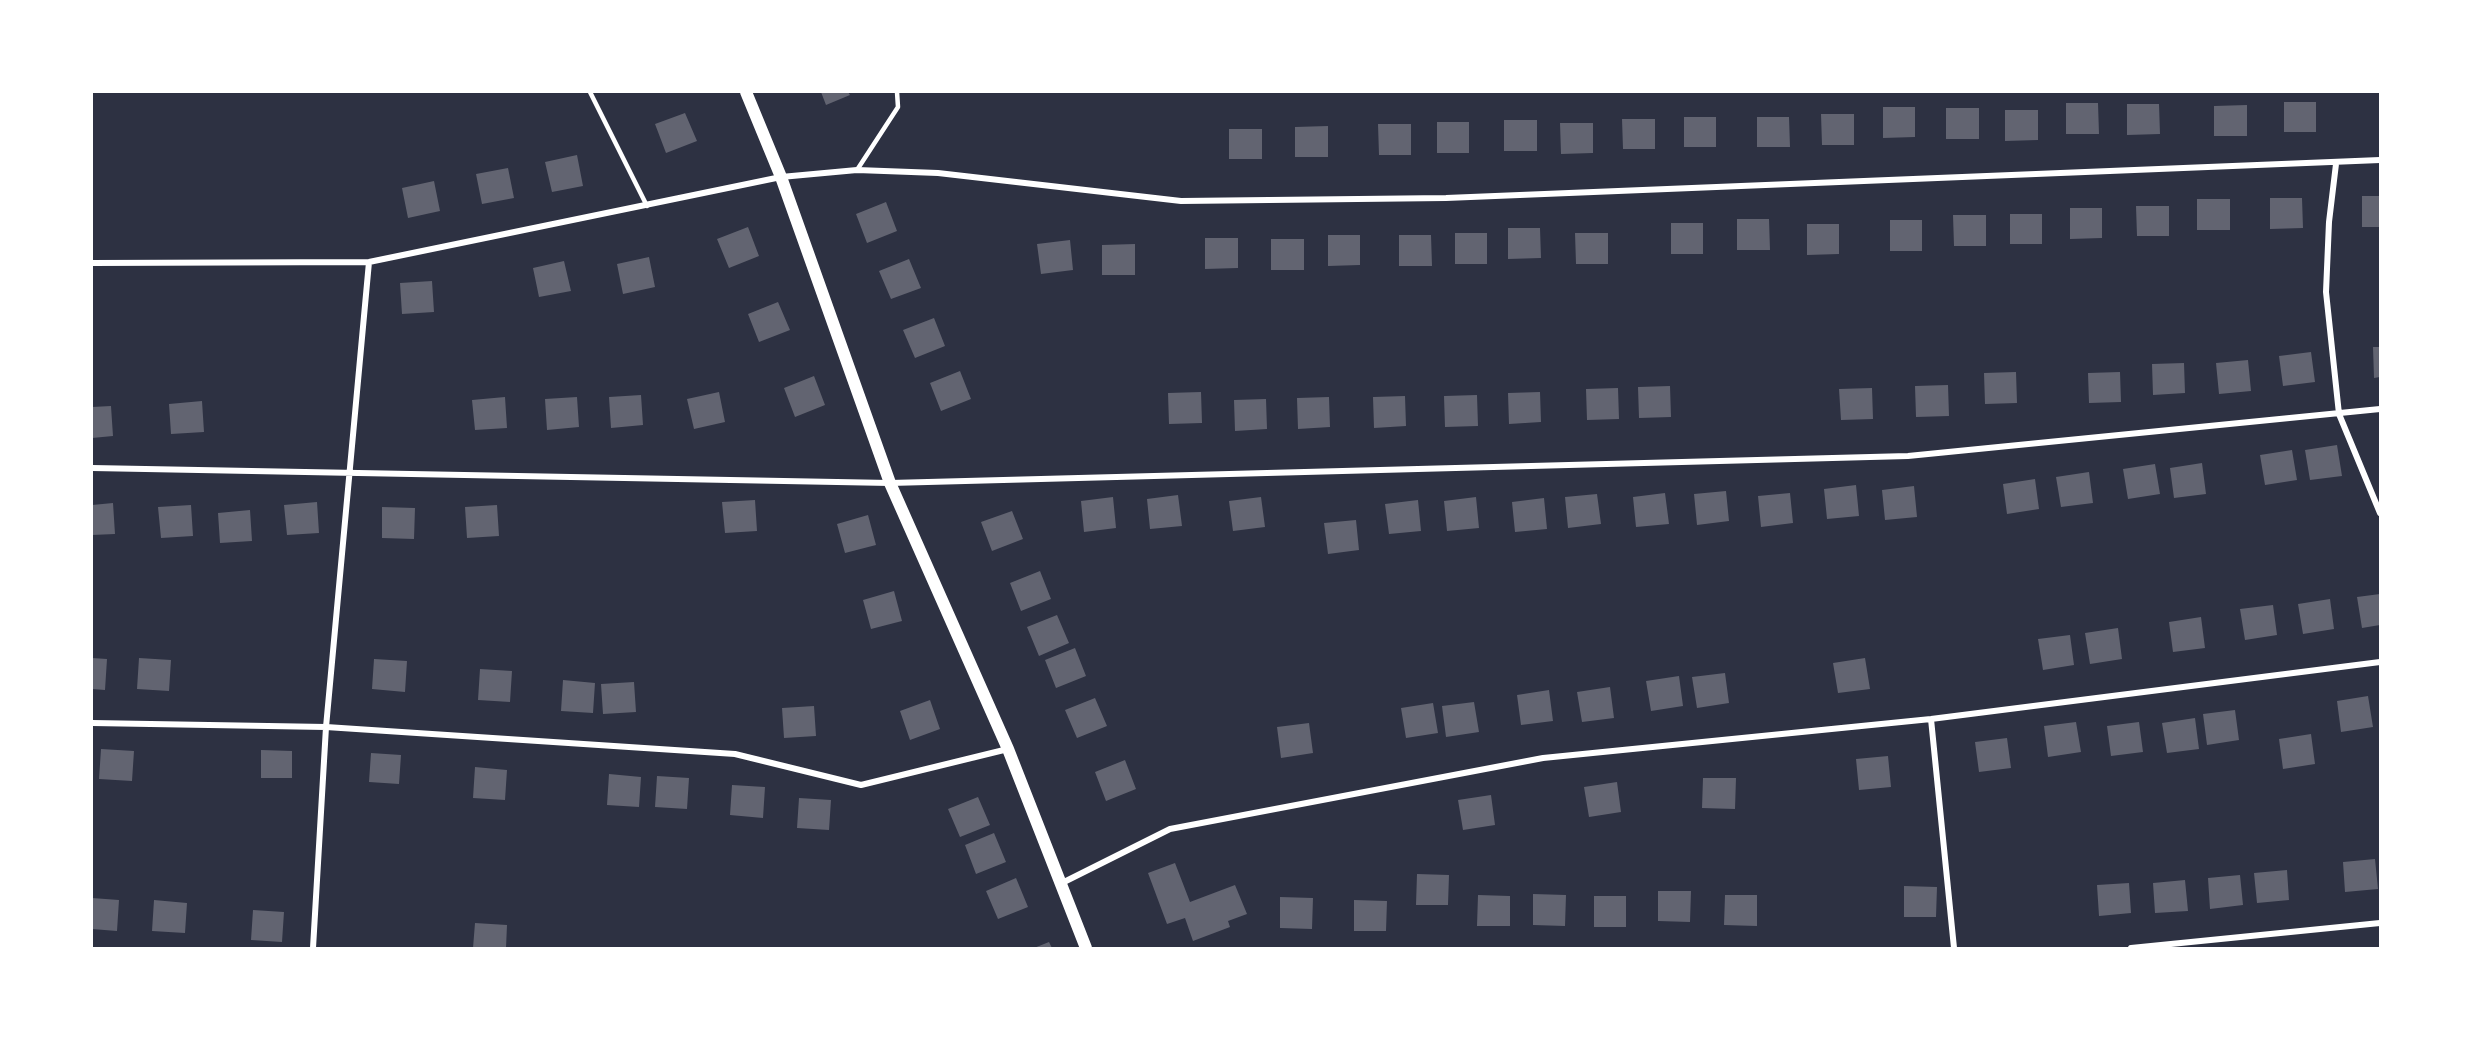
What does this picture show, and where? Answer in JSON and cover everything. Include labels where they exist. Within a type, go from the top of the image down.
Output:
[{"type":"main road","points":[[746,92],[781,177],[890,483],[1008,749],[1086,948]]},
{"type":"street","points":[[92,263],[369,262],[781,177],[857,170],[938,173],[1181,201],[1446,198],[2336,164],[2380,160]]},
{"type":"street","points":[[2336,164],[2329,222],[2326,292],[2339,414],[2380,513]]},
{"type":"street","points":[[313,948],[326,727],[352,471],[369,262]]},
{"type":"street","points":[[92,468],[352,471],[890,483],[1908,456],[2380,410]]},
{"type":"street","points":[[1062,883],[1170,829],[1543,758],[1931,719],[2380,662]]},
{"type":"street","points":[[1931,719],[1954,948]]},
{"type":"street","points":[[92,723],[326,727],[735,753],[861,785],[1008,749]]},
{"type":"street","points":[[2131,948],[2380,923]]},
{"type":"lane","points":[[590,92],[647,206]]},
{"type":"lane","points":[[857,170],[897,107],[897,92]]},
{"type":"building","points":[[821,92],[848,92],[850,95],[826,105]]},
{"type":"building","points":[[2284,102],[2316,102],[2316,132],[2284,132]]},
{"type":"building","points":[[2066,103],[2098,103],[2099,134],[2066,134]]},
{"type":"building","points":[[2127,104],[2159,104],[2160,134],[2127,135]]},
{"type":"building","points":[[2247,105],[2247,136],[2214,136],[2214,106]]},
{"type":"building","points":[[1883,107],[1915,107],[1915,137],[1883,138]]},
{"type":"building","points":[[1946,108],[1979,108],[1979,139],[1946,139]]},
{"type":"building","points":[[2005,110],[2038,110],[2038,140],[2005,141]]},
{"type":"building","points":[[685,113],[697,141],[666,153],[655,124]]},
{"type":"building","points":[[1821,114],[1854,114],[1854,145],[1822,145]]},
{"type":"building","points":[[1684,117],[1716,117],[1716,147],[1684,147]]},
{"type":"building","points":[[1757,117],[1789,117],[1790,147],[1757,147]]},
{"type":"building","points":[[1622,119],[1655,119],[1655,149],[1623,149]]},
{"type":"building","points":[[1504,120],[1537,120],[1537,151],[1504,151]]},
{"type":"building","points":[[1437,122],[1469,122],[1469,153],[1437,153]]},
{"type":"building","points":[[1560,123],[1593,123],[1593,153],[1561,154]]},
{"type":"building","points":[[1378,124],[1411,124],[1411,155],[1379,155]]},
{"type":"building","points":[[1328,126],[1328,157],[1295,157],[1295,127]]},
{"type":"building","points":[[1229,129],[1262,129],[1262,159],[1229,159]]},
{"type":"building","points":[[577,155],[583,186],[552,192],[545,162]]},
{"type":"building","points":[[508,168],[514,198],[482,204],[476,174]]},
{"type":"building","points":[[434,181],[440,211],[408,218],[402,188]]},
{"type":"building","points":[[2362,196],[2380,196],[2380,227],[2362,227]]},
{"type":"building","points":[[2270,198],[2302,198],[2303,228],[2270,229]]},
{"type":"building","points":[[2197,199],[2230,199],[2230,230],[2197,230]]},
{"type":"building","points":[[886,202],[897,231],[867,243],[856,214]]},
{"type":"building","points":[[2136,206],[2169,206],[2169,236],[2137,236]]},
{"type":"building","points":[[2070,208],[2102,208],[2102,238],[2070,239]]},
{"type":"building","points":[[2010,214],[2042,214],[2042,244],[2010,244]]},
{"type":"building","points":[[1953,215],[1986,215],[1986,246],[1954,246]]},
{"type":"building","points":[[1737,219],[1769,219],[1770,250],[1737,250]]},
{"type":"building","points":[[1890,220],[1922,220],[1922,251],[1890,251]]},
{"type":"building","points":[[1671,223],[1703,223],[1703,254],[1671,254]]},
{"type":"building","points":[[1807,224],[1839,224],[1839,254],[1807,255]]},
{"type":"building","points":[[748,227],[759,256],[729,268],[717,239]]},
{"type":"building","points":[[1508,228],[1540,228],[1541,258],[1508,259]]},
{"type":"building","points":[[1455,233],[1487,233],[1487,264],[1455,264]]},
{"type":"building","points":[[1575,233],[1608,233],[1608,264],[1576,264]]},
{"type":"building","points":[[1328,235],[1360,235],[1360,265],[1328,266]]},
{"type":"building","points":[[1399,235],[1431,235],[1432,266],[1399,266]]},
{"type":"building","points":[[1205,238],[1238,238],[1238,268],[1205,269]]},
{"type":"building","points":[[1271,239],[1304,239],[1304,270],[1271,270]]},
{"type":"building","points":[[1070,240],[1073,270],[1041,274],[1037,244]]},
{"type":"building","points":[[1135,244],[1135,275],[1102,275],[1102,245]]},
{"type":"building","points":[[649,257],[655,287],[623,294],[617,264]]},
{"type":"building","points":[[909,259],[921,288],[891,299],[879,271]]},
{"type":"building","points":[[564,261],[571,291],[539,297],[533,268]]},
{"type":"building","points":[[432,281],[434,312],[402,314],[400,283]]},
{"type":"building","points":[[778,302],[790,330],[759,342],[748,314]]},
{"type":"building","points":[[934,318],[945,346],[915,358],[903,330]]},
{"type":"building","points":[[2373,347],[2380,347],[2380,377],[2374,378]]},
{"type":"building","points":[[2311,352],[2315,382],[2283,386],[2279,356]]},
{"type":"building","points":[[2248,360],[2251,391],[2219,394],[2216,363]]},
{"type":"building","points":[[2184,363],[2185,393],[2153,395],[2152,364]]},
{"type":"building","points":[[960,371],[971,399],[941,411],[930,383]]},
{"type":"building","points":[[2016,372],[2017,403],[1985,404],[1984,373]]},
{"type":"building","points":[[2120,372],[2121,402],[2089,403],[2088,373]]},
{"type":"building","points":[[814,376],[825,405],[795,417],[784,388]]},
{"type":"building","points":[[1948,385],[1949,416],[1916,417],[1915,386]]},
{"type":"building","points":[[1670,386],[1671,417],[1639,418],[1638,387]]},
{"type":"building","points":[[1618,388],[1619,419],[1587,420],[1586,389]]},
{"type":"building","points":[[1872,388],[1873,419],[1841,420],[1839,389]]},
{"type":"building","points":[[719,392],[725,422],[694,429],[687,399]]},
{"type":"building","points":[[1201,392],[1202,423],[1169,424],[1168,393]]},
{"type":"building","points":[[1540,392],[1541,422],[1509,424],[1508,393]]},
{"type":"building","points":[[641,395],[643,425],[611,428],[609,397]]},
{"type":"building","points":[[1477,395],[1478,426],[1445,427],[1444,396]]},
{"type":"building","points":[[1405,396],[1406,426],[1374,428],[1373,397]]},
{"type":"building","points":[[505,397],[507,428],[475,430],[472,400]]},
{"type":"building","points":[[577,397],[579,427],[547,430],[545,399]]},
{"type":"building","points":[[1329,397],[1330,427],[1298,429],[1297,398]]},
{"type":"building","points":[[1266,399],[1267,429],[1235,431],[1234,400]]},
{"type":"building","points":[[202,401],[204,432],[171,434],[169,404]]},
{"type":"building","points":[[111,406],[113,436],[92,438],[92,407]]},
{"type":"building","points":[[2337,445],[2342,476],[2310,480],[2305,450]]},
{"type":"building","points":[[2292,450],[2297,480],[2265,485],[2260,455]]},
{"type":"building","points":[[2202,463],[2206,494],[2174,498],[2170,468]]},
{"type":"building","points":[[2155,464],[2160,494],[2128,499],[2123,469]]},
{"type":"building","points":[[2089,472],[2093,503],[2061,507],[2056,477]]},
{"type":"building","points":[[2035,479],[2039,509],[2007,514],[2003,484]]},
{"type":"building","points":[[1856,485],[1859,516],[1827,519],[1824,489]]},
{"type":"building","points":[[1914,486],[1917,517],[1885,520],[1882,490]]},
{"type":"building","points":[[1726,491],[1729,521],[1697,525],[1694,494]]},
{"type":"building","points":[[1665,493],[1669,524],[1636,527],[1633,497]]},
{"type":"building","points":[[1790,493],[1793,523],[1761,527],[1758,496]]},
{"type":"building","points":[[1597,494],[1601,524],[1568,528],[1565,497]]},
{"type":"building","points":[[1178,495],[1182,526],[1150,529],[1147,499]]},
{"type":"building","points":[[1113,497],[1116,528],[1084,532],[1081,501]]},
{"type":"building","points":[[1261,497],[1265,527],[1233,531],[1229,501]]},
{"type":"building","points":[[1476,497],[1479,528],[1447,531],[1444,501]]},
{"type":"building","points":[[1544,498],[1547,529],[1515,532],[1512,502]]},
{"type":"building","points":[[755,500],[757,531],[725,533],[722,502]]},
{"type":"building","points":[[1418,500],[1421,531],[1389,534],[1385,504]]},
{"type":"building","points":[[317,502],[319,533],[287,535],[284,505]]},
{"type":"building","points":[[113,503],[115,534],[92,535],[92,505]]},
{"type":"building","points":[[191,505],[193,536],[161,538],[158,507]]},
{"type":"building","points":[[497,505],[499,536],[467,538],[465,507]]},
{"type":"building","points":[[382,507],[415,508],[414,539],[382,538]]},
{"type":"building","points":[[250,510],[252,541],[220,543],[218,513]]},
{"type":"building","points":[[1012,511],[1023,539],[992,551],[981,522]]},
{"type":"building","points":[[868,515],[876,545],[845,553],[837,524]]},
{"type":"building","points":[[1356,520],[1359,550],[1328,554],[1324,523]]},
{"type":"building","points":[[1040,571],[1051,599],[1021,611],[1010,583]]},
{"type":"building","points":[[894,591],[902,621],[871,629],[863,600]]},
{"type":"building","points":[[2380,594],[2380,625],[2362,628],[2357,597]]},
{"type":"building","points":[[2330,599],[2334,629],[2303,634],[2298,604]]},
{"type":"building","points":[[2273,605],[2277,635],[2245,640],[2240,609]]},
{"type":"building","points":[[1057,615],[1069,643],[1039,656],[1027,627]]},
{"type":"building","points":[[2201,617],[2205,648],[2173,652],[2169,622]]},
{"type":"building","points":[[2118,628],[2122,659],[2090,664],[2085,633]]},
{"type":"building","points":[[2070,635],[2074,665],[2043,670],[2038,639]]},
{"type":"building","points":[[1075,648],[1086,676],[1056,688],[1045,660]]},
{"type":"building","points":[[92,658],[107,659],[105,690],[92,689]]},
{"type":"building","points":[[139,658],[171,660],[169,691],[137,689]]},
{"type":"building","points":[[1865,658],[1870,689],[1838,693],[1833,663]]},
{"type":"building","points":[[374,659],[407,661],[405,692],[372,689]]},
{"type":"building","points":[[480,669],[512,671],[510,702],[478,700]]},
{"type":"building","points":[[1725,673],[1729,703],[1697,708],[1692,677]]},
{"type":"building","points":[[1679,676],[1683,706],[1651,711],[1646,681]]},
{"type":"building","points":[[563,680],[595,683],[593,713],[561,711]]},
{"type":"building","points":[[634,682],[636,712],[603,714],[601,684]]},
{"type":"building","points":[[1610,687],[1614,718],[1582,722],[1577,692]]},
{"type":"building","points":[[1549,690],[1553,721],[1521,725],[1517,695]]},
{"type":"building","points":[[2368,696],[2373,727],[2341,732],[2337,701]]},
{"type":"building","points":[[1095,698],[1107,726],[1077,738],[1065,710]]},
{"type":"building","points":[[930,700],[940,729],[910,740],[900,711]]},
{"type":"building","points":[[1474,702],[1479,732],[1446,737],[1442,706]]},
{"type":"building","points":[[1433,703],[1438,733],[1406,738],[1401,708]]},
{"type":"building","points":[[814,706],[816,736],[784,738],[782,708]]},
{"type":"building","points":[[2235,710],[2239,740],[2207,745],[2203,714]]},
{"type":"building","points":[[2195,718],[2199,749],[2167,753],[2162,723]]},
{"type":"building","points":[[2076,722],[2081,752],[2048,757],[2044,726]]},
{"type":"building","points":[[2139,722],[2143,752],[2111,756],[2107,726]]},
{"type":"building","points":[[1309,723],[1313,753],[1281,758],[1277,727]]},
{"type":"building","points":[[2311,734],[2315,764],[2283,769],[2279,739]]},
{"type":"building","points":[[2007,738],[2011,768],[1979,772],[1975,742]]},
{"type":"building","points":[[101,749],[134,751],[132,781],[99,779]]},
{"type":"building","points":[[261,750],[292,751],[292,778],[261,778]]},
{"type":"building","points":[[371,753],[401,755],[399,784],[369,782]]},
{"type":"building","points":[[1888,756],[1891,787],[1859,790],[1856,759]]},
{"type":"building","points":[[1125,760],[1136,789],[1106,801],[1095,772]]},
{"type":"building","points":[[475,767],[507,770],[505,800],[473,798]]},
{"type":"building","points":[[609,774],[641,777],[639,807],[607,805]]},
{"type":"building","points":[[657,776],[689,778],[687,809],[655,807]]},
{"type":"building","points":[[1703,778],[1736,778],[1735,809],[1702,808]]},
{"type":"building","points":[[1617,782],[1621,812],[1589,817],[1584,787]]},
{"type":"building","points":[[732,785],[765,787],[763,818],[730,815]]},
{"type":"building","points":[[1491,795],[1495,825],[1463,830],[1458,800]]},
{"type":"building","points":[[978,797],[990,825],[960,837],[948,809]]},
{"type":"building","points":[[799,798],[831,800],[829,830],[797,828]]},
{"type":"building","points":[[994,833],[1006,862],[976,874],[965,845]]},
{"type":"building","points":[[2375,859],[2378,889],[2345,892],[2343,862]]},
{"type":"building","points":[[1175,863],[1190,902],[1235,885],[1247,914],[1228,921],[1230,927],[1193,941],[1185,918],[1167,924],[1148,873]]},
{"type":"building","points":[[2287,870],[2289,900],[2257,903],[2254,873]]},
{"type":"building","points":[[1417,874],[1449,875],[1448,905],[1416,905]]},
{"type":"building","points":[[2240,875],[2243,905],[2210,909],[2208,878]]},
{"type":"building","points":[[1016,878],[1028,907],[998,919],[986,891]]},
{"type":"building","points":[[2185,880],[2188,911],[2155,913],[2153,883]]},
{"type":"building","points":[[2129,883],[2131,913],[2099,916],[2097,885]]},
{"type":"building","points":[[1904,886],[1937,887],[1936,917],[1904,917]]},
{"type":"building","points":[[1658,891],[1691,891],[1690,922],[1658,921]]},
{"type":"building","points":[[1533,894],[1566,895],[1565,926],[1533,925]]},
{"type":"building","points":[[1478,895],[1510,896],[1510,926],[1477,926]]},
{"type":"building","points":[[1725,895],[1757,895],[1757,926],[1724,925]]},
{"type":"building","points":[[1594,896],[1626,896],[1626,927],[1594,927]]},
{"type":"building","points":[[1280,897],[1313,898],[1312,929],[1280,928]]},
{"type":"building","points":[[92,898],[119,900],[117,931],[92,929]]},
{"type":"building","points":[[154,900],[187,903],[185,933],[152,931]]},
{"type":"building","points":[[1354,900],[1387,901],[1386,931],[1354,931]]},
{"type":"building","points":[[253,910],[284,912],[282,942],[251,940]]},
{"type":"building","points":[[475,923],[507,925],[506,948],[473,948]]},
{"type":"building","points":[[1049,942],[1052,948],[1034,948]]}]
